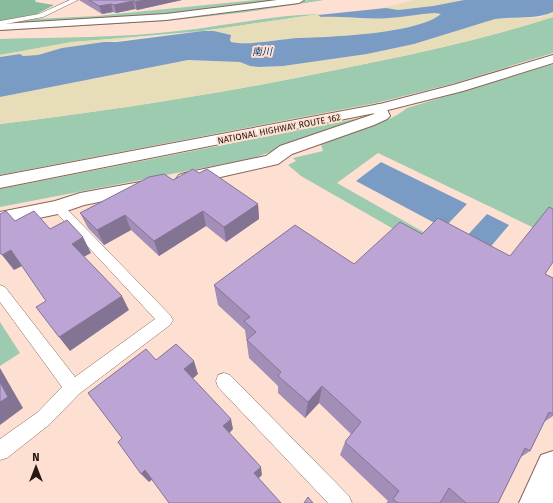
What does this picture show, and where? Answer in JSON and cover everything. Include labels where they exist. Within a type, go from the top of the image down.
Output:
[{"type":"main road","points":[[0,27],[166,17],[299,0]]},
{"type":"main road","name":"NATIONAL HIGHWAY ROUTE 162","points":[[0,182],[380,108],[458,88],[553,59]]},
{"type":"main road","points":[[0,219],[58,208],[80,199],[236,169],[272,160],[286,150],[369,122],[382,116],[380,108]]},
{"type":"main road","points":[[536,503],[553,467]]},
{"type":"lane","points":[[0,23],[41,16],[75,0]]},
{"type":"lane","points":[[0,451],[44,418],[73,388],[165,320],[58,208]]},
{"type":"lane","points":[[0,292],[73,388]]},
{"type":"lane","points":[[224,381],[342,503]]},
{"type":"green space","points":[[0,0],[35,0],[36,2],[54,5],[37,14],[0,21]]},
{"type":"green space","points":[[257,0],[289,0],[197,12],[0,25],[34,19],[96,16]]},
{"type":"green space","points":[[310,0],[324,0],[247,12],[166,21],[0,31],[0,29],[76,24]]},
{"type":"green space","points":[[320,14],[203,31],[74,42],[0,55],[0,39],[112,36],[156,33],[196,29],[285,16]]},
{"type":"green space","points":[[553,17],[553,53],[452,84],[376,103],[0,175],[0,124],[173,100],[302,77],[450,46]]},
{"type":"green space","points":[[553,64],[553,237],[378,153],[337,183],[427,234],[411,239],[301,176],[288,165],[296,161],[293,158],[323,151],[321,144],[387,120],[407,108]]},
{"type":"green space","points":[[365,117],[246,161],[244,160],[0,207],[0,189]]},
{"type":"green space","points":[[0,322],[20,353],[0,366]]},
{"type":"sand","points":[[414,0],[464,0],[433,6],[398,10],[378,9]]},
{"type":"sand","points":[[553,12],[553,17],[450,46],[302,77],[173,100],[0,124],[0,97],[188,60],[240,62],[250,66],[259,67],[283,66],[367,54],[414,44],[495,19],[507,17],[539,18]]},
{"type":"sand","points":[[435,13],[442,14],[429,21],[394,31],[352,36],[298,38],[255,43],[238,43],[231,42],[231,35],[214,31],[203,31],[320,14],[318,15],[366,19]]},
{"type":"sand","points":[[151,36],[62,48],[38,55],[23,56],[20,54],[0,57],[0,55],[71,42]]},
{"type":"water","name":"南川","points":[[464,0],[553,0],[553,12],[532,17],[495,19],[414,44],[367,54],[283,66],[259,67],[250,66],[240,62],[188,60],[0,97],[0,57],[20,54],[23,56],[38,55],[62,48],[203,31],[214,31],[231,35],[231,42],[238,43],[373,33],[413,26],[429,21],[441,14],[435,13],[395,18],[321,17],[318,15],[386,8],[398,10],[433,6]]},
{"type":"water","points":[[381,162],[467,204],[444,228],[356,181]]},
{"type":"water","points":[[487,214],[509,225],[487,251],[464,239]]},
{"type":"building","points":[[89,0],[145,0],[99,6]]},
{"type":"building","points":[[193,169],[199,173],[207,169],[258,204],[224,227],[203,211],[154,241],[125,215],[97,230],[80,213],[149,177],[164,174],[173,180]]},
{"type":"building","points":[[549,207],[553,209],[553,262],[545,274],[553,278],[553,414],[549,412],[530,451],[525,448],[498,503],[466,503],[449,488],[440,503],[398,503],[393,499],[399,491],[345,442],[361,422],[322,386],[308,402],[278,376],[281,372],[247,340],[256,332],[244,321],[250,317],[214,285],[295,225],[354,264],[400,222],[422,234],[438,218],[510,256]]},
{"type":"building","points":[[6,211],[15,221],[34,211],[50,229],[67,220],[83,237],[72,244],[122,296],[59,337],[36,307],[46,301],[11,250],[2,255],[0,253],[0,214]]},
{"type":"building","points":[[176,344],[194,361],[184,369],[231,419],[223,426],[261,467],[254,473],[281,503],[169,503],[145,470],[141,474],[118,442],[122,438],[88,393],[146,349],[156,360]]},
{"type":"building","points":[[0,382],[8,397],[0,402]]},
{"type":"building","points":[[308,497],[313,503],[304,503]]}]
